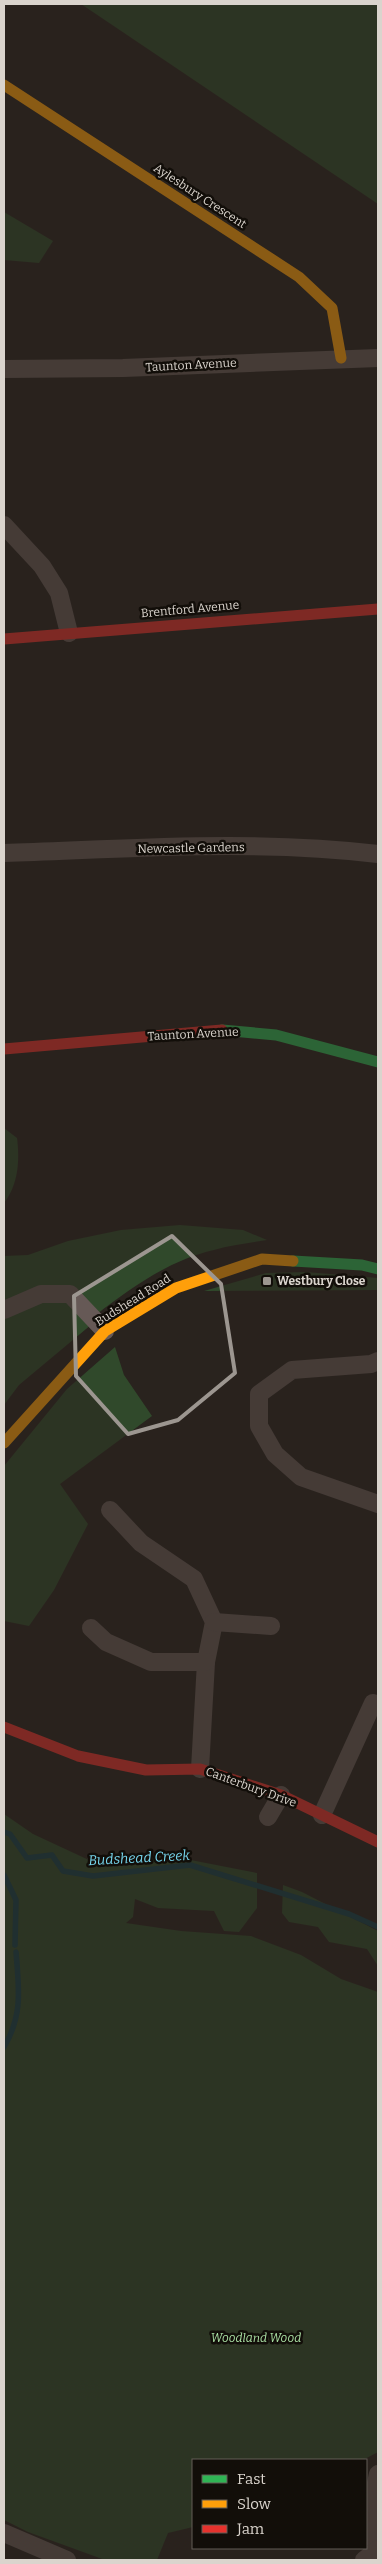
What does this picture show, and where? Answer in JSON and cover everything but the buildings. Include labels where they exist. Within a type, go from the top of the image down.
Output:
[{"type":"street","name":"Aylesbury Crescent","points":[[4,85],[299,277],[332,308],[341,358]]},
{"type":"street","name":"Taunton Avenue","points":[[4,369],[123,368],[378,358]]},
{"type":"street","points":[[4,525],[42,566],[59,593],[69,633]]},
{"type":"street","name":"Brentford Avenue","points":[[4,639],[378,609]]},
{"type":"street","name":"Newcastle Gardens","points":[[4,853],[225,846],[327,848],[378,854]]},
{"type":"street","name":"Taunton Avenue","points":[[4,1049],[202,1031],[236,1030],[276,1035],[378,1062]]},
{"type":"street","name":"Budshead Road","points":[[4,1443],[105,1331],[176,1288],[262,1258],[362,1265],[378,1269]]},
{"type":"street","points":[[4,1310],[41,1294],[70,1294],[105,1331]]},
{"type":"street","points":[[378,1361],[370,1364],[292,1370],[259,1394],[259,1426],[275,1454],[301,1477],[378,1504]]},
{"type":"street","points":[[110,1510],[141,1543],[194,1579],[214,1622],[206,1662],[200,1769]]},
{"type":"street","points":[[214,1622],[271,1626]]},
{"type":"street","points":[[91,1628],[106,1642],[151,1662],[206,1662]]},
{"type":"street","points":[[322,1815],[372,1703]]},
{"type":"street","name":"Canterbury Drive","points":[[4,1728],[78,1756],[146,1770],[200,1769],[281,1796],[378,1842]]},
{"type":"street","points":[[268,1817],[281,1796]]},
{"type":"street","points":[[364,2560],[378,2549],[368,2520],[378,2474]]},
{"type":"street","points":[[4,2533],[67,2560]]},
{"type":"highlighted area","points":[[172,1236],[221,1284],[235,1373],[178,1420],[128,1434],[76,1376],[74,1296]]},
{"type":"green space","points":[[81,4],[378,4],[378,204]]},
{"type":"green space","points":[[4,212],[53,241],[39,263],[4,260]]},
{"type":"green space","points":[[4,1128],[17,1138],[18,1155],[15,1181],[4,1203]]},
{"type":"green space","points":[[180,1225],[243,1230],[267,1240],[220,1248],[182,1260],[152,1276],[97,1314],[72,1290],[4,1305],[4,1256],[28,1255],[68,1241],[121,1230]]},
{"type":"green space","points":[[306,1272],[378,1278],[378,1290],[204,1291],[266,1273]]},
{"type":"green space","points":[[42,1299],[68,1299],[92,1324],[19,1385],[4,1405],[4,1314]]},
{"type":"green space","points":[[115,1347],[124,1375],[152,1416],[60,1484],[88,1524],[54,1590],[29,1626],[4,1621],[4,1466],[67,1389]]},
{"type":"green space","name":"Woodland Wood","points":[[4,1814],[33,1834],[91,1861],[160,1854],[257,1873],[257,1908],[239,1932],[224,1931],[214,1911],[158,1908],[135,1899],[133,1917],[126,1923],[181,1931],[251,1936],[301,1955],[341,1979],[378,1992],[378,2452],[365,2459],[192,2459],[192,2527],[168,2533],[157,2560],[105,2560],[28,2532],[4,2520]]},
{"type":"green space","points":[[283,1885],[302,1892],[378,1931],[378,1966],[367,1949],[329,1942],[318,1927],[289,1922],[282,1913]]},
{"type":"waterway","name":"Budshead Creek","points":[[4,1832],[10,1834],[27,1858],[52,1855],[63,1871],[93,1876],[190,1865],[349,1914],[378,1927]]},
{"type":"waterway","points":[[4,1875],[16,1900],[15,1945]]},
{"type":"waterway","points":[[4,2047],[17,2013],[19,1990],[16,1952]]},
{"type":"traffic: fast","points":[[222,1030],[276,1035],[378,1062]]},
{"type":"traffic: fast","points":[[293,1261],[362,1265],[378,1269]]},
{"type":"traffic: slow","points":[[4,85],[299,277],[332,308],[341,358]]},
{"type":"traffic: slow","points":[[4,1443],[105,1331],[176,1288],[262,1259],[293,1261]]},
{"type":"traffic: jam","points":[[4,639],[378,609]]},
{"type":"traffic: jam","points":[[4,1049],[222,1030]]},
{"type":"traffic: jam","points":[[4,1727],[78,1756],[146,1770],[200,1769],[281,1795],[378,1842]]},
{"type":"place","name":"Westbury Close","points":[[267,1281]]}]
